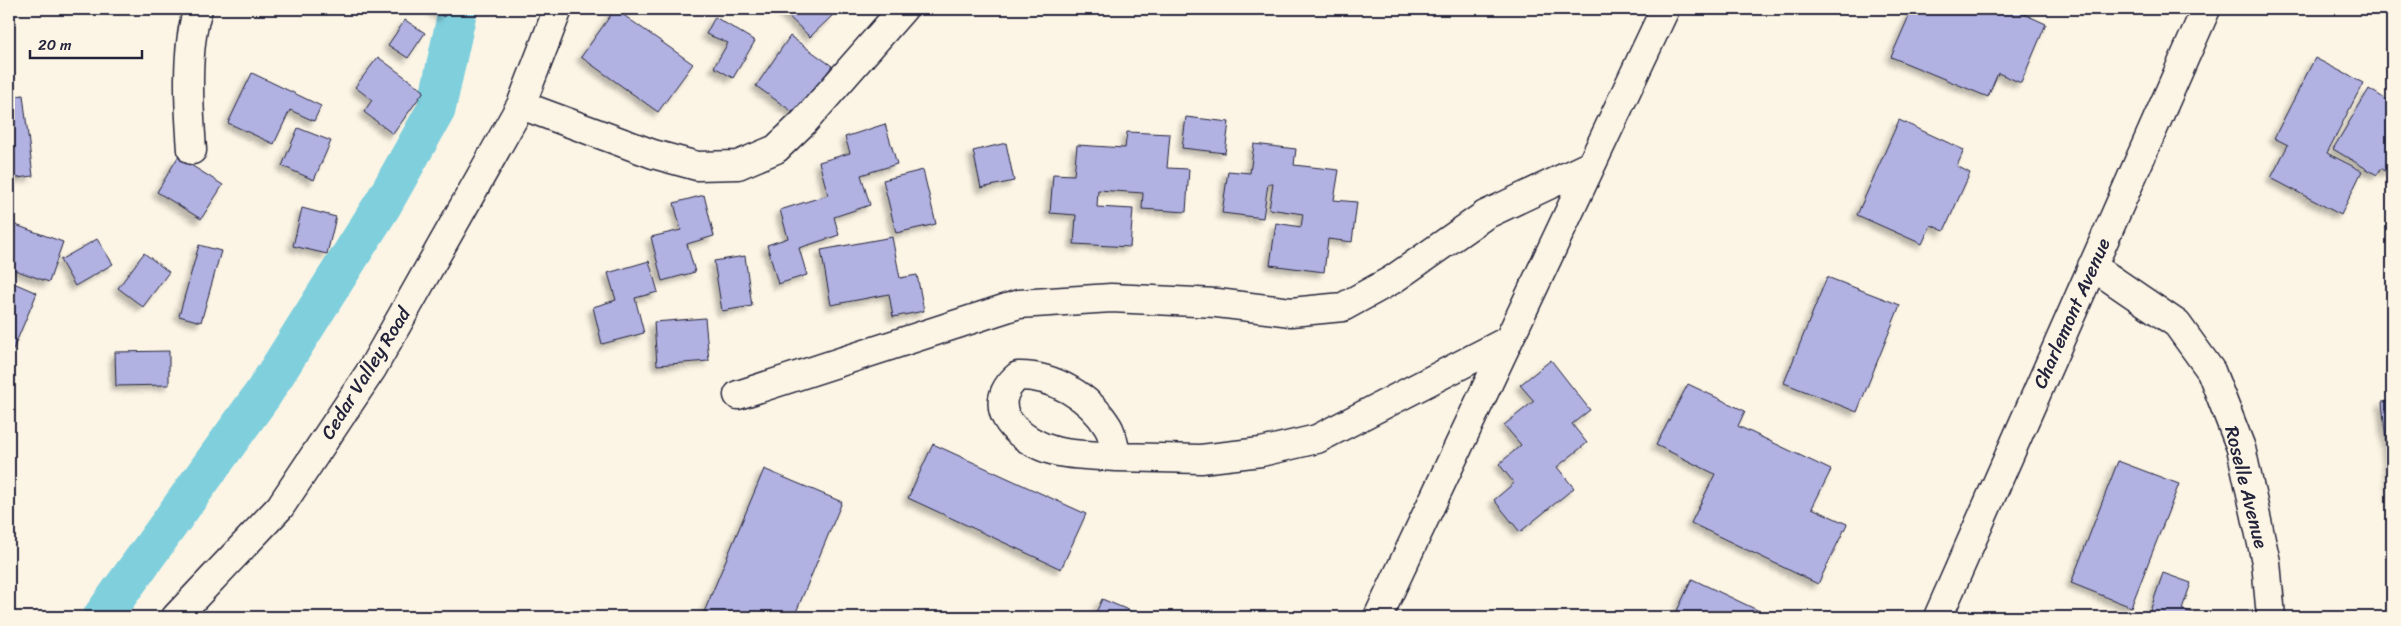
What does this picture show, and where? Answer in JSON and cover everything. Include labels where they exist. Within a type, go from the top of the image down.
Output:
[{"type":"street","points":[[192,150],[189,107],[193,24],[198,9]]},
{"type":"street","name":"Cedar Valley Road","points":[[176,617],[280,507],[372,368],[521,105],[558,9]]},
{"type":"street","points":[[521,105],[652,154],[697,166],[738,165],[776,149],[804,122],[904,9]]},
{"type":"street","points":[[1378,617],[1665,9]]},
{"type":"street","name":"Charlemont Avenue","points":[[1938,617],[2206,9]]},
{"type":"street","points":[[738,395],[1019,304],[1110,298],[1217,303],[1291,312],[1343,307],[1392,280],[1485,215],[1591,165]]},
{"type":"street","name":"Roselle Avenue","points":[[2092,266],[2177,324],[2211,371],[2241,448],[2266,562],[2272,617]]},
{"type":"street","points":[[1117,456],[1201,459],[1261,452],[1316,439],[1507,342]]},
{"type":"building","points":[[431,9],[446,9],[444,17]]},
{"type":"building","points":[[615,9],[693,64],[658,112],[581,57]]},
{"type":"building","points":[[785,9],[827,9],[833,15],[810,37],[783,11]]},
{"type":"building","points":[[1912,9],[2013,9],[2046,24],[2021,83],[1998,73],[1988,97],[1891,57]]},
{"type":"building","points":[[715,17],[755,41],[733,78],[714,67],[728,43],[706,34]]},
{"type":"building","points":[[405,20],[425,33],[408,58],[388,45]]},
{"type":"building","points":[[790,36],[832,66],[797,115],[756,86]]},
{"type":"building","points":[[378,57],[424,91],[393,134],[364,112],[372,100],[355,87]]},
{"type":"building","points":[[2315,58],[2363,83],[2327,153],[2362,171],[2341,215],[2271,178],[2288,145],[2274,138]]},
{"type":"building","points":[[252,73],[321,106],[314,121],[290,110],[274,144],[228,123]]},
{"type":"building","points":[[2369,89],[2392,103],[2392,165],[2388,173],[2381,168],[2377,175],[2333,149]]},
{"type":"building","points":[[23,95],[33,176],[9,179],[9,97]]},
{"type":"building","points":[[1186,117],[1229,122],[1225,153],[1182,148]]},
{"type":"building","points":[[1899,120],[1964,150],[1957,166],[1970,173],[1944,231],[1931,225],[1922,244],[1857,215]]},
{"type":"building","points":[[885,124],[897,164],[861,175],[870,205],[834,217],[839,235],[799,248],[807,275],[778,284],[767,245],[788,238],[780,210],[828,195],[819,162],[850,153],[845,137]]},
{"type":"building","points":[[298,128],[331,141],[314,180],[282,166]]},
{"type":"building","points":[[1127,132],[1170,134],[1167,168],[1189,169],[1186,212],[1142,209],[1143,193],[1098,190],[1097,207],[1133,209],[1130,247],[1074,244],[1076,215],[1050,213],[1053,174],[1074,175],[1077,145],[1125,148]]},
{"type":"building","points":[[1006,143],[1014,181],[981,188],[973,151]]},
{"type":"building","points":[[1254,144],[1296,149],[1294,165],[1339,170],[1334,200],[1357,202],[1352,242],[1328,239],[1324,272],[1270,265],[1276,223],[1301,227],[1303,214],[1269,209],[1273,184],[1268,184],[1263,218],[1222,213],[1228,171],[1250,173]]},
{"type":"building","points":[[178,157],[223,185],[201,219],[157,192]]},
{"type":"building","points":[[923,170],[936,224],[896,233],[883,180]]},
{"type":"building","points":[[704,195],[714,236],[687,244],[695,272],[662,281],[651,237],[681,230],[674,203]]},
{"type":"building","points":[[302,208],[336,217],[327,254],[293,246]]},
{"type":"building","points":[[13,224],[63,242],[49,282],[9,268],[9,235]]},
{"type":"building","points":[[892,237],[900,278],[917,275],[924,311],[893,317],[889,294],[831,305],[821,250]]},
{"type":"building","points":[[97,239],[113,264],[75,286],[60,260]]},
{"type":"building","points":[[199,245],[221,251],[201,322],[179,316]]},
{"type":"building","points":[[144,253],[169,272],[143,307],[118,288]]},
{"type":"building","points":[[745,256],[752,306],[722,311],[714,261]]},
{"type":"building","points":[[649,261],[658,292],[635,298],[644,333],[602,344],[593,307],[616,300],[608,273]]},
{"type":"building","points":[[1827,277],[1900,305],[1857,412],[1784,383]]},
{"type":"building","points":[[9,281],[37,293],[12,352],[9,351]]},
{"type":"building","points":[[705,318],[709,361],[657,365],[654,322]]},
{"type":"building","points":[[169,351],[169,385],[116,386],[115,352]]},
{"type":"building","points":[[1551,360],[1590,410],[1572,424],[1587,443],[1557,467],[1574,488],[1520,532],[1494,500],[1514,483],[1499,464],[1521,445],[1504,425],[1534,401],[1520,385]]},
{"type":"building","points":[[1688,384],[1745,411],[1738,426],[1831,470],[1812,508],[1847,524],[1818,584],[1691,523],[1715,474],[1656,445]]},
{"type":"building","points":[[2392,401],[2392,501],[2382,402]]},
{"type":"building","points":[[933,444],[1086,514],[1061,569],[908,498]]},
{"type":"building","points":[[2118,461],[2179,484],[2131,607],[2071,583]]},
{"type":"building","points":[[764,469],[842,502],[794,617],[702,617]]},
{"type":"building","points":[[2163,573],[2191,583],[2182,609],[2205,617],[2148,617]]},
{"type":"building","points":[[1692,579],[1772,617],[1674,617]]},
{"type":"building","points":[[1102,599],[1145,617],[1094,617]]},
{"type":"waterway","points":[[102,617],[263,394],[383,204],[436,110],[458,9]]}]
